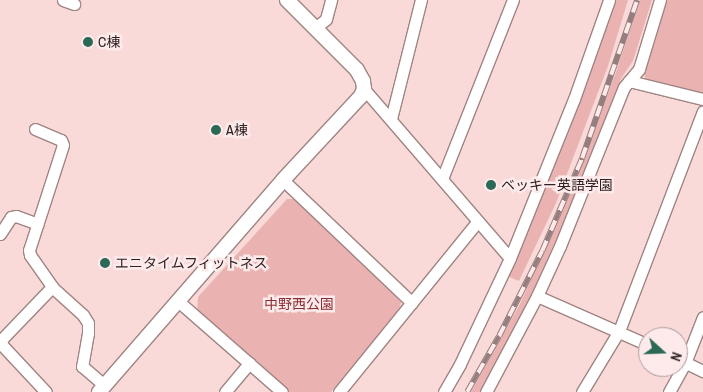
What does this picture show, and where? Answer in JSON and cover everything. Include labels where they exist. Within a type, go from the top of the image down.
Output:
[{"type":"street","points":[[35,128],[61,140],[63,145],[30,254],[52,287],[88,323],[82,366],[102,389],[284,180],[361,96],[364,88],[363,81],[357,70],[287,0]]},
{"type":"street","points":[[315,28],[326,19],[331,0]]},
{"type":"street","points":[[391,119],[421,0]]},
{"type":"street","points":[[442,179],[513,0]]},
{"type":"street","points":[[444,392],[460,364],[510,258],[574,99],[609,0]]},
{"type":"street","points":[[486,392],[537,296],[560,246],[624,87],[639,69],[660,0]]},
{"type":"street","points":[[629,81],[703,99]]},
{"type":"street","points":[[364,88],[510,258]]},
{"type":"street","points":[[582,392],[619,331],[703,112]]},
{"type":"street","points":[[284,180],[412,303]]},
{"type":"street","points":[[0,234],[11,217],[16,216],[38,224]]},
{"type":"street","points":[[339,392],[478,221]]},
{"type":"street","points":[[46,392],[2,346],[0,340],[52,287]]},
{"type":"street","points":[[537,296],[638,340]]},
{"type":"street","points":[[178,302],[282,392]]},
{"type":"street","points":[[688,348],[703,317]]},
{"type":"street","points":[[225,392],[249,364]]},
{"type":"street","points":[[688,364],[703,371]]},
{"type":"street","points":[[669,392],[675,377]]},
{"type":"green space","points":[[614,0],[628,0],[608,66],[556,203],[519,281],[507,276],[571,126]]},
{"type":"green space","points":[[640,0],[652,0],[633,61],[622,77],[579,188],[529,300],[480,392],[471,392],[520,304],[565,204],[615,75]]},
{"type":"green space","points":[[665,0],[703,0],[703,93],[647,80],[645,77],[644,72]]},
{"type":"green space","name":"中野西公園","points":[[287,199],[296,199],[401,302],[400,308],[331,392],[289,392],[197,313],[198,297]]},
{"type":"railway","points":[[467,392],[499,336],[542,251],[582,158],[637,0]]},
{"type":"place","name":"C棟","points":[[88,42]]},
{"type":"place","name":"A棟","points":[[216,130]]},
{"type":"place","name":"ベッキー英語学園","points":[[491,185]]},
{"type":"place","name":"エニタイムフィットネス","points":[[105,263]]}]
